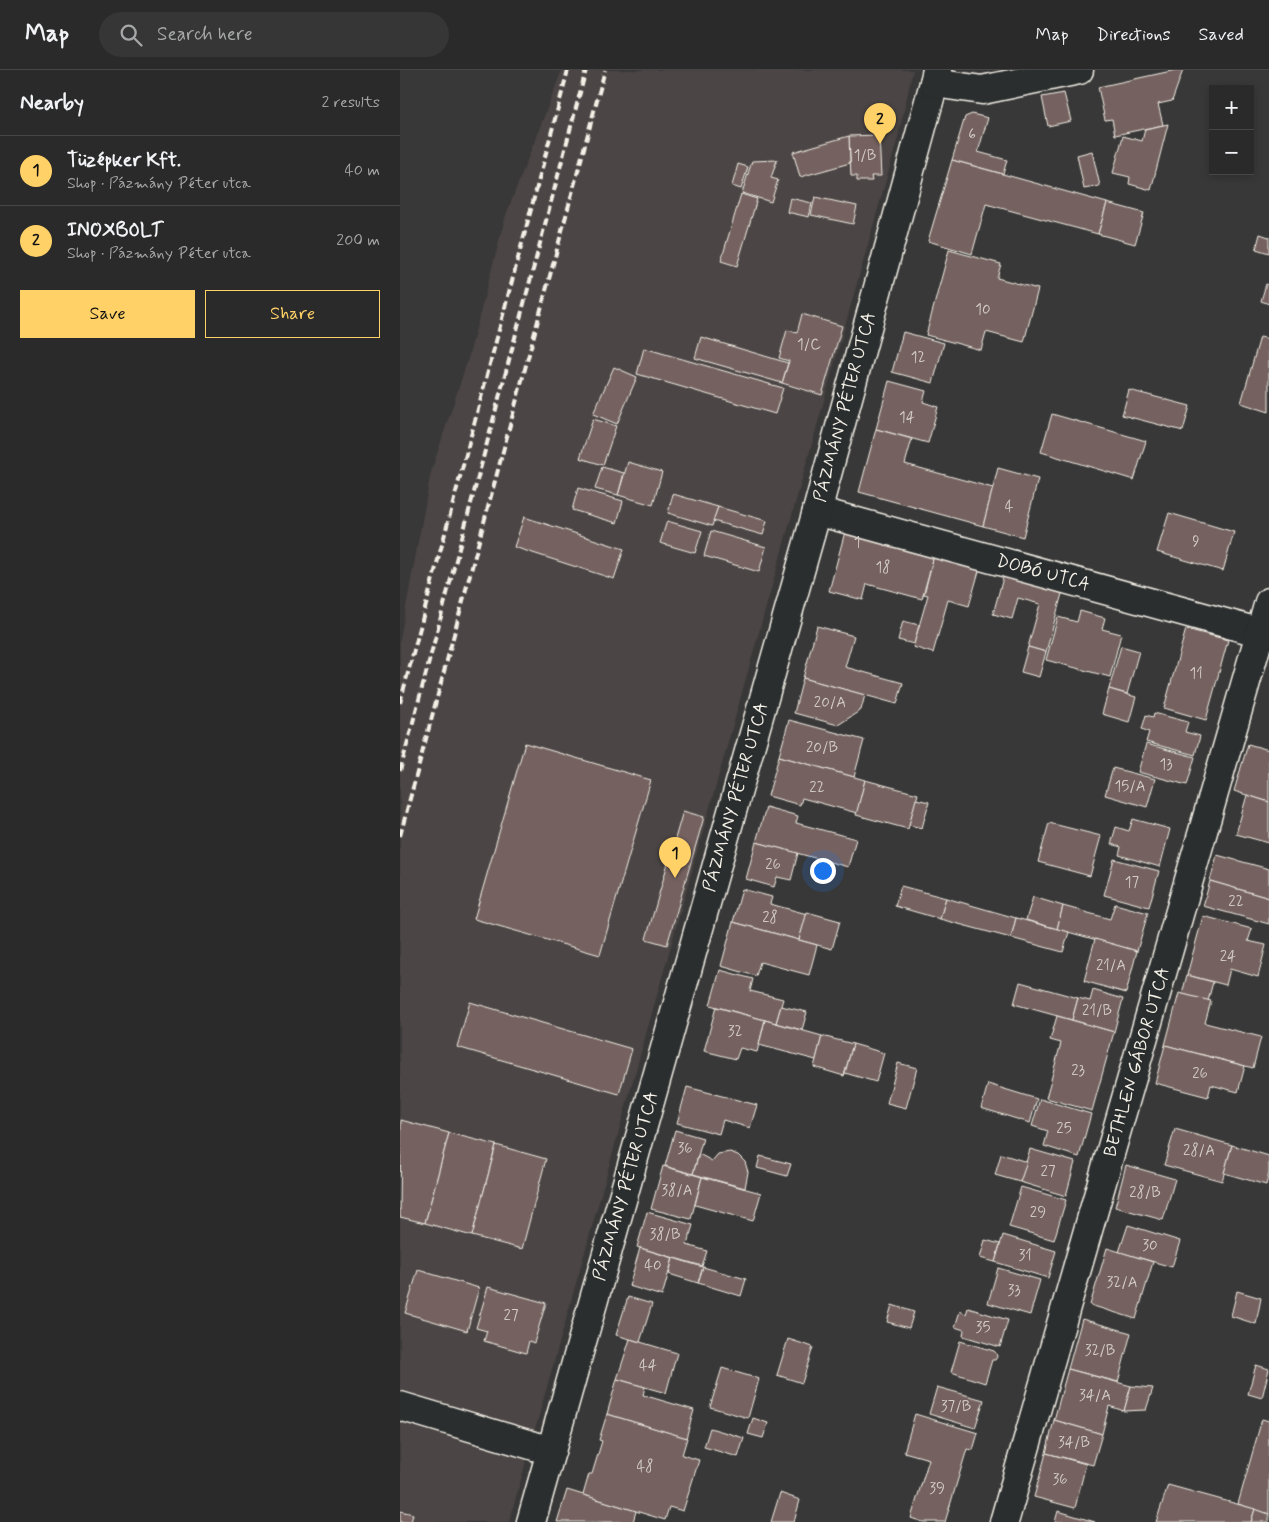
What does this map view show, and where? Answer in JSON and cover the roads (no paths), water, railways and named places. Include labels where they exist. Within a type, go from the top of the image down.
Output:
[{"type":"street","points":[[935,76],[982,90],[1079,70]]},
{"type":"street","name":"PÁZMÁNY PÉTER UTCA","points":[[531,1522],[817,511],[935,76]]},
{"type":"street","name":"DOBÓ UTCA","points":[[817,511],[1265,634]]},
{"type":"street","name":"BETHLEN GÁBOR UTCA","points":[[1004,1522],[1265,634],[1269,602]]},
{"type":"street","points":[[400,1406],[551,1451]]},
{"type":"railway","points":[[400,703],[568,70]]},
{"type":"railway","points":[[400,771],[586,70]]},
{"type":"railway","points":[[400,836],[605,70]]},
{"type":"place","name":"INOXBOLT","points":[[880,144]]},
{"type":"place","name":"Tüzépker Kft.","points":[[675,878]]}]
